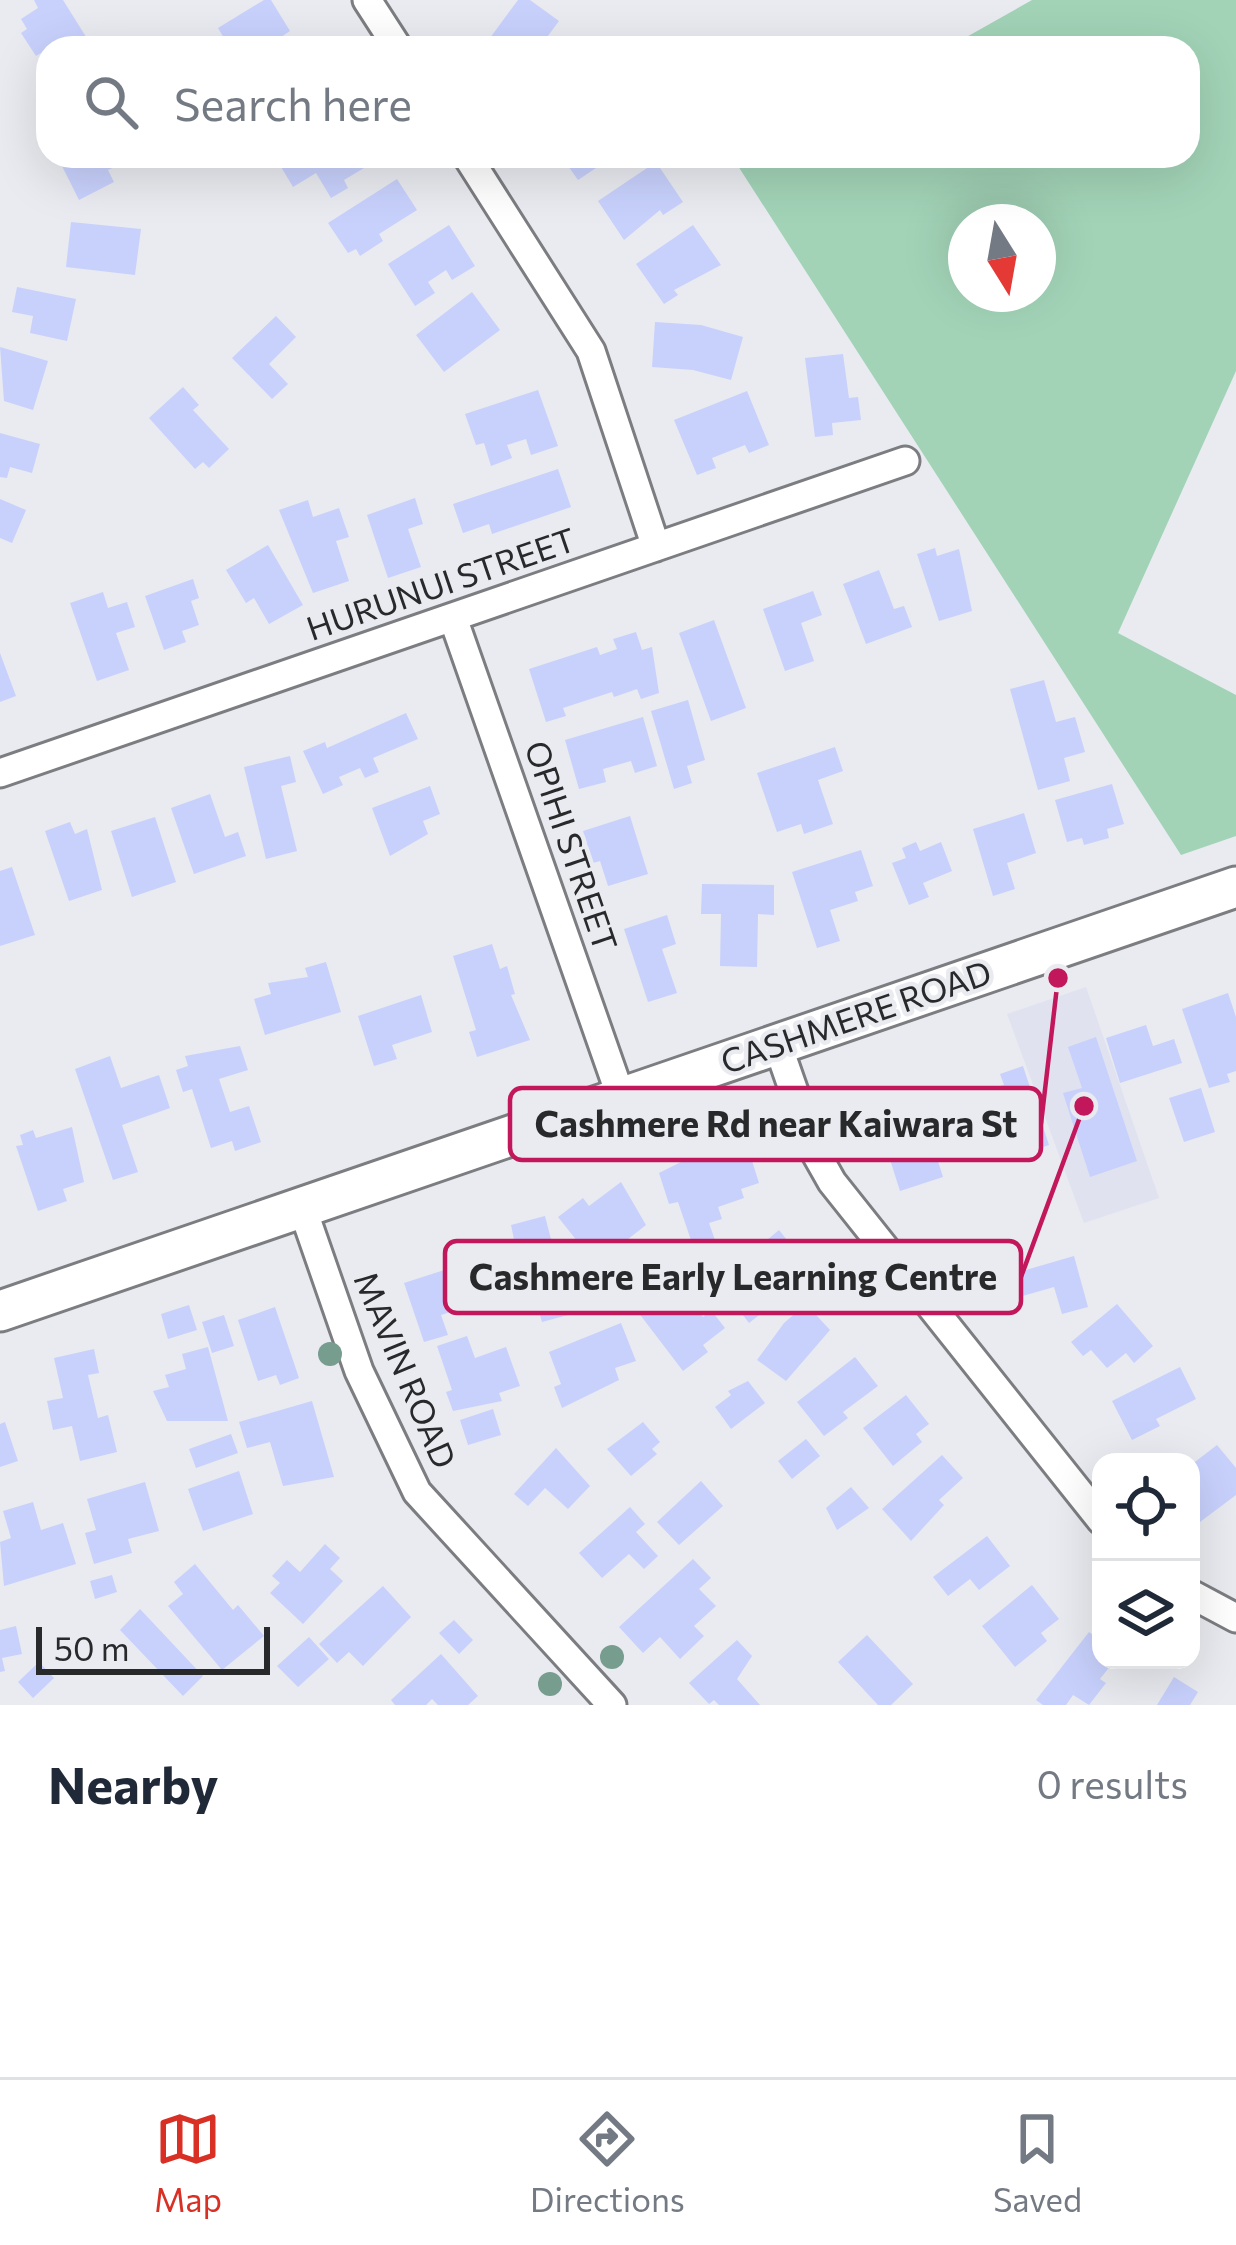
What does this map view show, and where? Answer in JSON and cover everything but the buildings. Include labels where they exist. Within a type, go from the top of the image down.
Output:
[{"type":"main road","name":"CASHMERE ROAD","points":[[0,1311],[1236,887]]},
{"type":"street","points":[[367,0],[390,36]]},
{"type":"street","points":[[475,168],[591,351],[656,547]]},
{"type":"street","name":"HURUNUI STREET","points":[[0,773],[905,461]]},
{"type":"street","name":"OPIHI STREET","points":[[453,618],[620,1097]]},
{"type":"street","points":[[777,1043],[815,1152],[832,1182],[1092,1509]]},
{"type":"street","name":"MAVIN ROAD","points":[[302,1207],[359,1372],[417,1492],[612,1705]]},
{"type":"street","points":[[1200,1599],[1236,1618]]},
{"type":"shaded area","points":[[1086,987],[1159,1198],[1084,1223],[1007,1014]]},
{"type":"green space","points":[[1032,0],[1236,0],[1236,371],[1118,633],[1236,695],[1236,836],[1181,855],[739,168],[1200,168],[1200,36],[968,36]]},
{"type":"place","name":"Cashmere Rd near Kaiwara St","points":[[1058,978]]},
{"type":"place","name":"Cashmere Early Learning Centre","points":[[1084,1106]]}]
